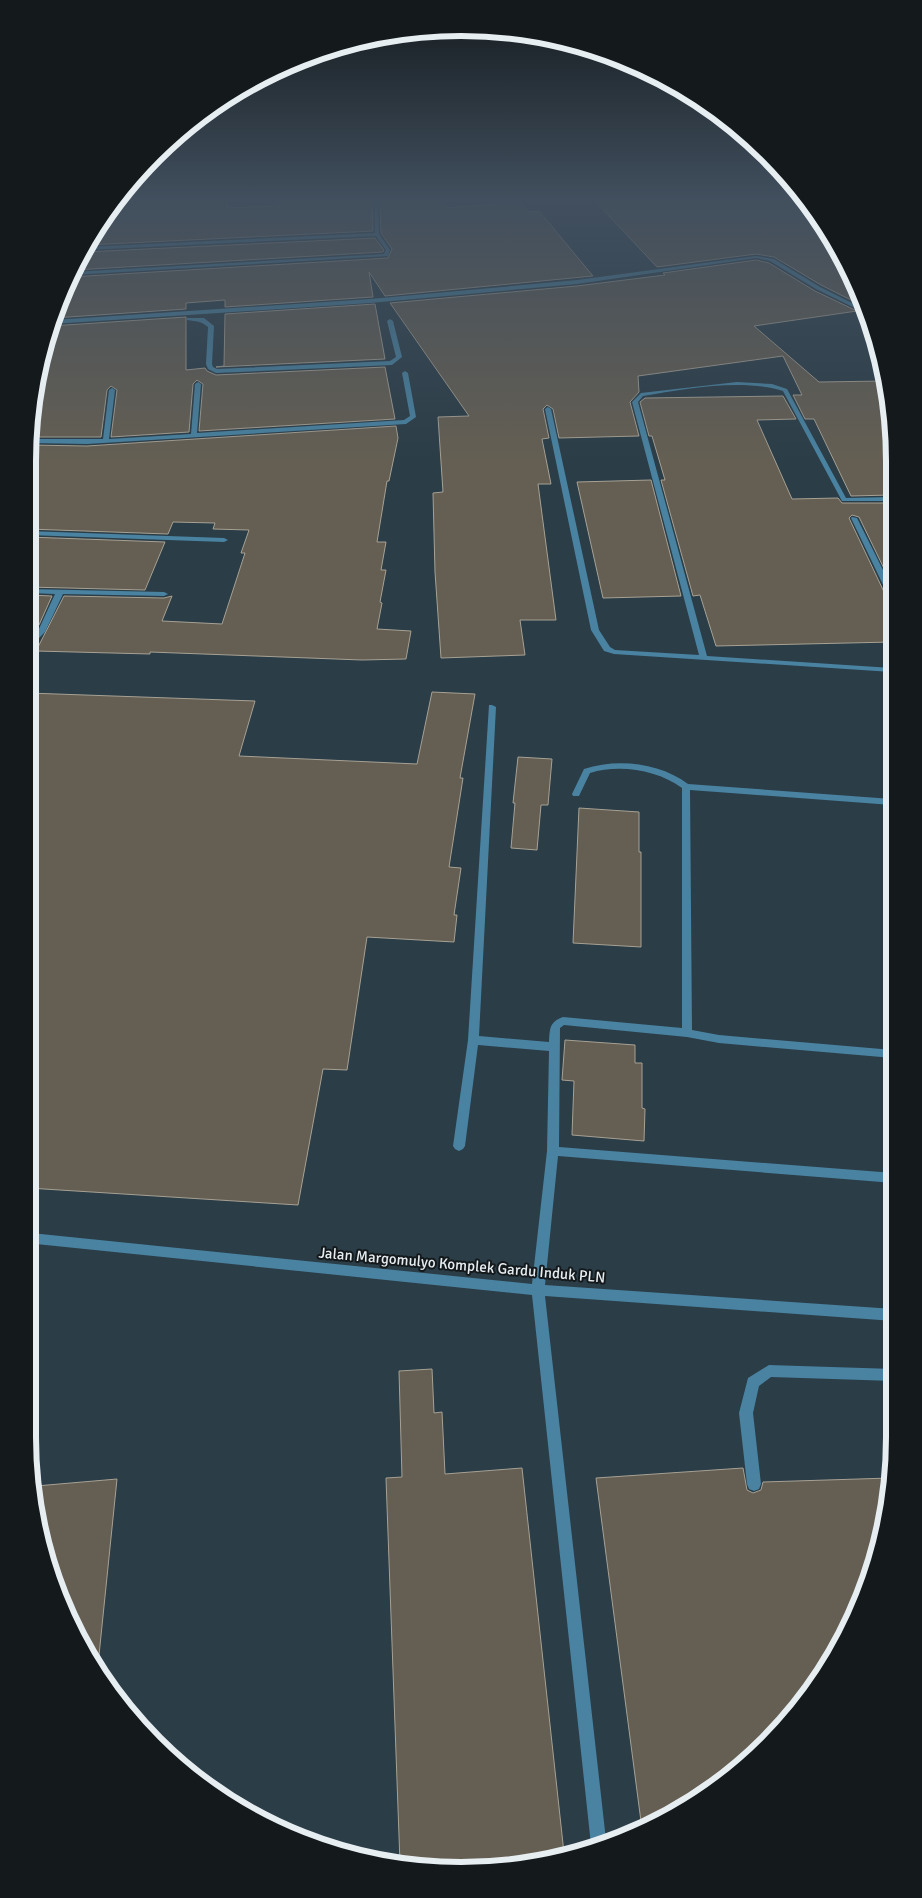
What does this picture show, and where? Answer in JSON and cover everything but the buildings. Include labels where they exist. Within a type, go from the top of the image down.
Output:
[{"type":"lane","points":[[60,321],[370,301],[539,286]]},
{"type":"lane","points":[[814,286],[856,307]]},
{"type":"lane","points":[[58,327],[202,319],[211,326],[209,364],[210,368],[216,371],[392,364],[399,357],[390,321]]},
{"type":"lane","points":[[37,441],[106,441],[406,422],[413,417],[405,373]]},
{"type":"lane","points":[[704,658],[635,402],[638,398],[647,394],[752,383],[775,386],[785,390],[844,500],[886,499]]},
{"type":"lane","points":[[194,435],[198,384]]},
{"type":"lane","points":[[106,441],[112,390]]},
{"type":"lane","points":[[548,410],[595,630],[603,644],[614,652],[886,670]]},
{"type":"lane","points":[[854,518],[886,584]]},
{"type":"lane","points":[[36,533],[224,540]]},
{"type":"lane","points":[[36,591],[164,594]]},
{"type":"lane","points":[[36,637],[41,632],[60,592]]},
{"type":"lane","points":[[459,1146],[473,1040],[492,707]]},
{"type":"lane","points":[[576,794],[587,772],[599,768],[627,768],[661,772],[686,786],[886,802]]},
{"type":"lane","points":[[686,786],[687,1033]]},
{"type":"lane","points":[[598,1839],[538,1290],[553,1151],[555,1028],[563,1020],[687,1033],[719,1039],[886,1053]]},
{"type":"lane","points":[[473,1040],[554,1047]]},
{"type":"lane","points":[[553,1151],[886,1177]]},
{"type":"lane","name":"Jalan Margomulyo Komplek Gardu Induk PLN","points":[[36,1239],[538,1290],[886,1314]]},
{"type":"lane","points":[[754,1484],[746,1413],[754,1382],[769,1371],[886,1375]]},
{"type":"shaded area","points":[[74,286],[848,286],[863,324],[878,378],[885,433],[886,461],[886,1437],[885,1465],[878,1520],[863,1574],[842,1625],[814,1673],[780,1717],[720,1774],[673,1805],[624,1829],[598,1839],[544,1854],[489,1861],[433,1861],[378,1854],[324,1839],[273,1818],[249,1805],[202,1774],[142,1717],[108,1673],[80,1625],[59,1574],[44,1520],[36,1437],[36,461],[37,433],[44,378],[59,324]]}]
